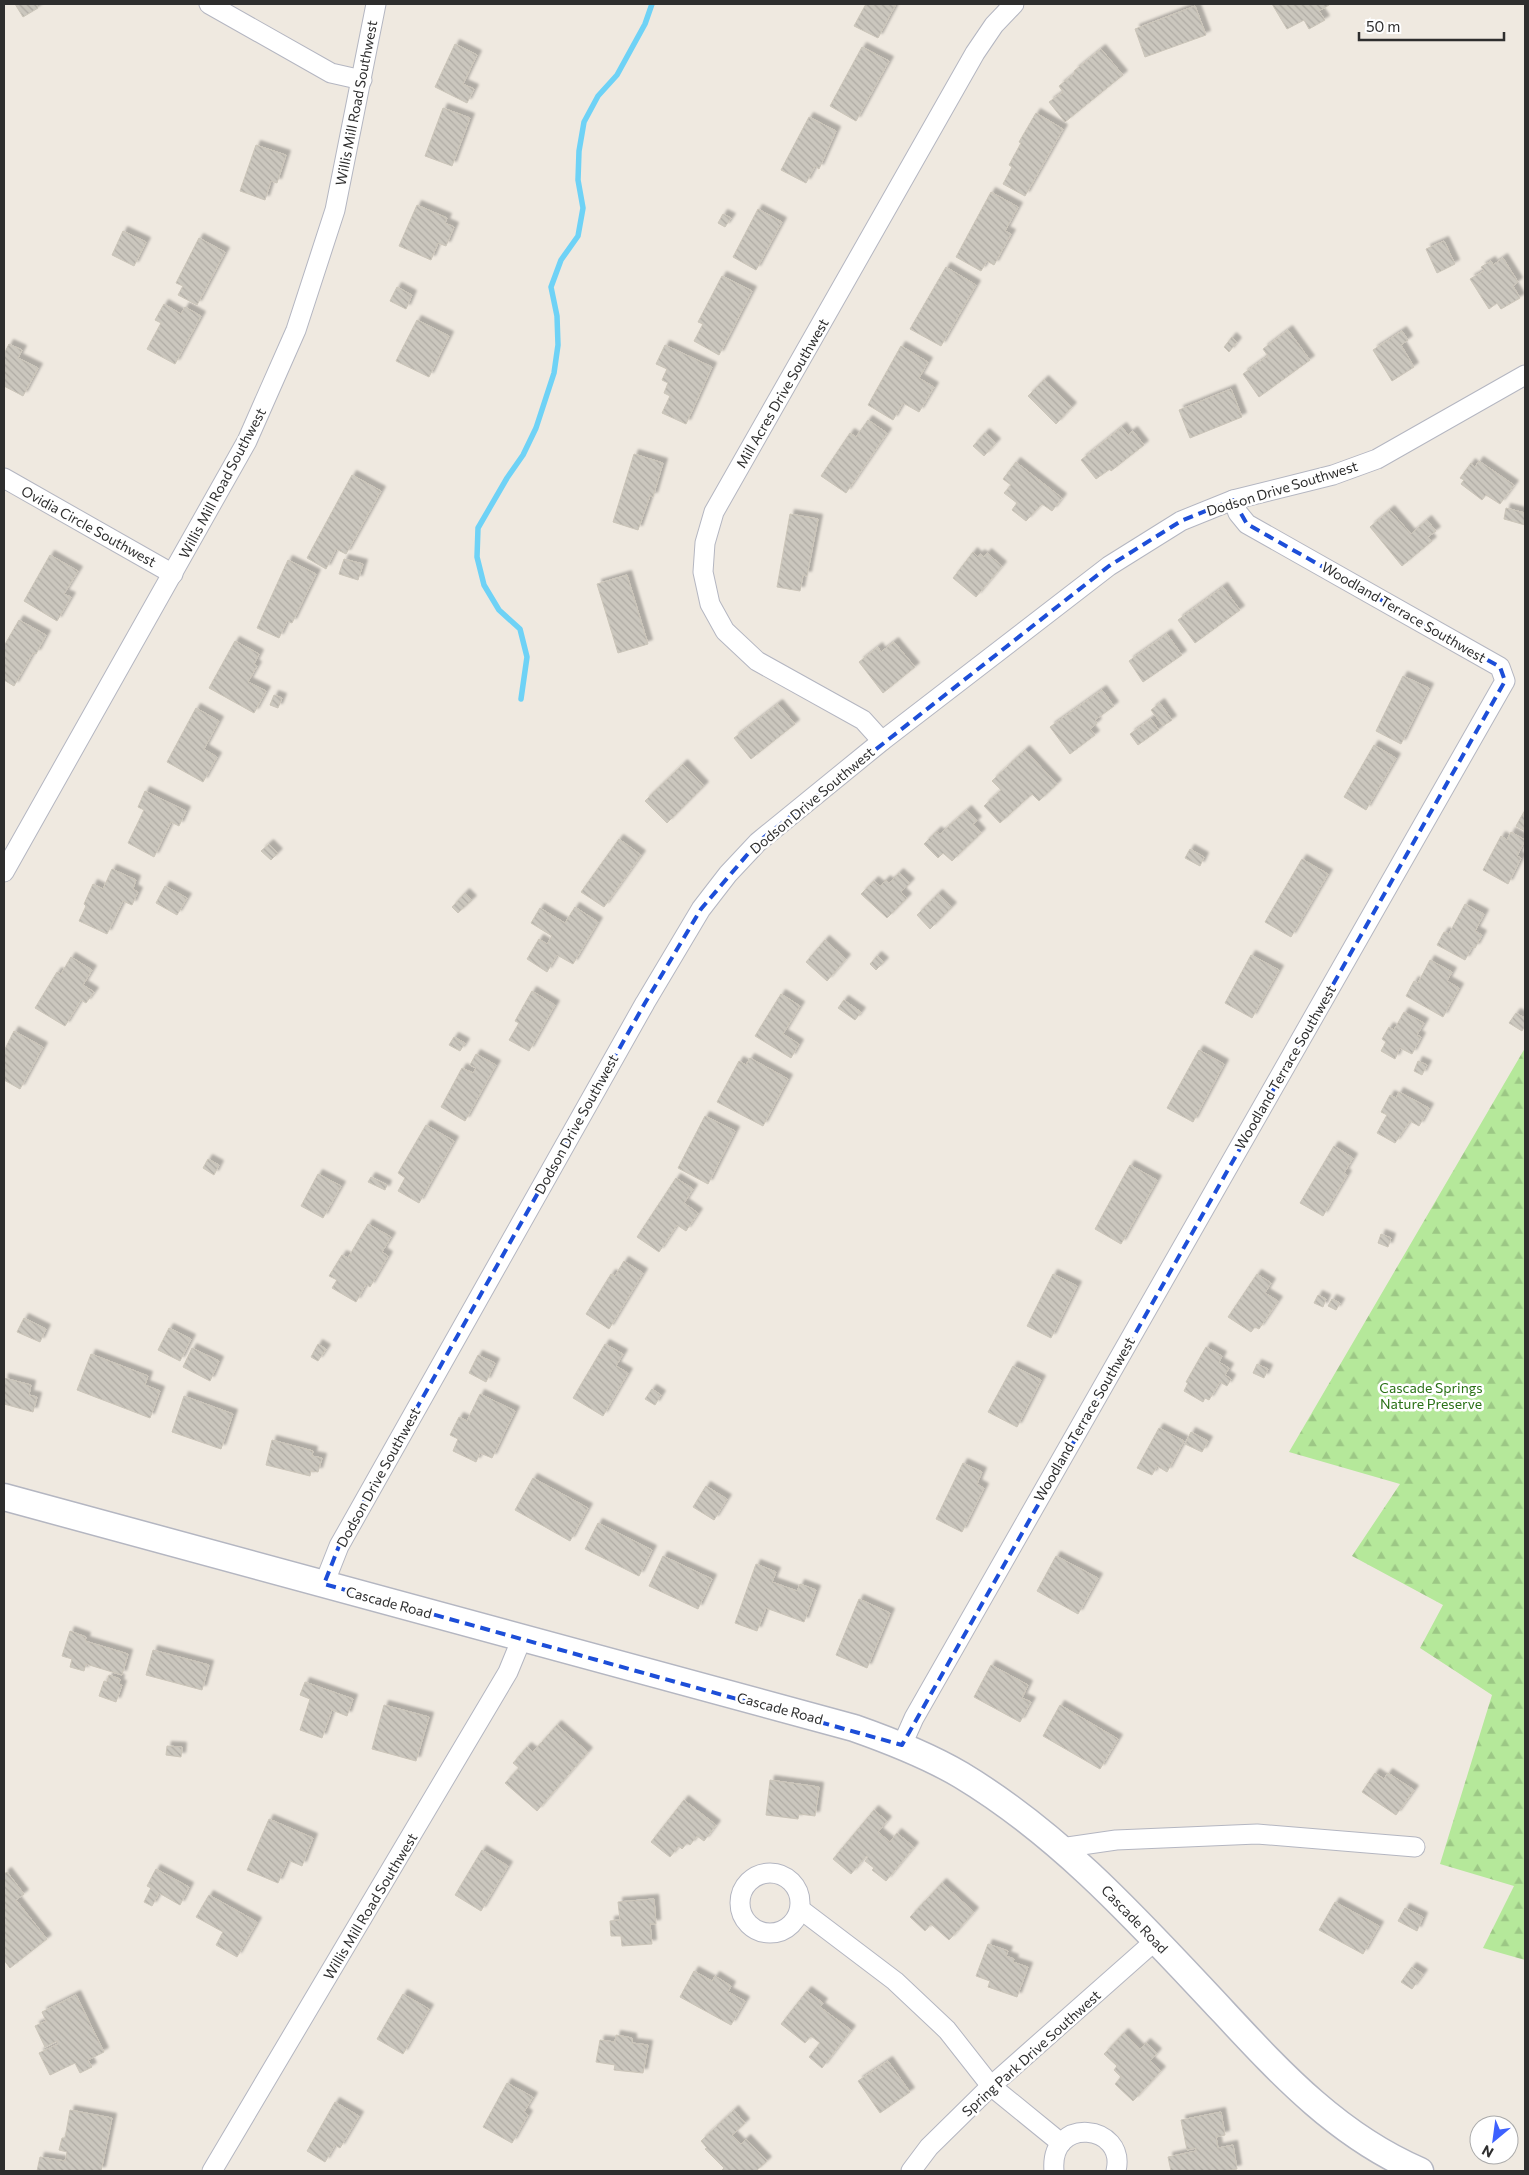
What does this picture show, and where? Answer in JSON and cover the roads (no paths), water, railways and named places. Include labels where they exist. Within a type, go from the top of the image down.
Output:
[{"type":"main road","name":"Cascade Road","points":[[4,1497],[854,1728],[902,1745],[960,1775],[1031,1823],[1091,1874],[1156,1940],[1292,2085],[1352,2134],[1420,2171]]},
{"type":"street","points":[[209,4],[331,72],[362,80]]},
{"type":"street","name":"Willis Mill Road Southwest","points":[[4,872],[247,442],[296,330],[335,210],[376,4]]},
{"type":"street","name":"Mill Acres Drive Southwest","points":[[882,741],[862,720],[757,661],[725,630],[710,604],[703,572],[704,542],[714,512],[970,62],[994,24],[1014,4]]},
{"type":"street","name":"Dodson Drive Southwest","points":[[324,1584],[338,1546],[645,1003],[702,909],[728,874],[758,842],[882,741],[1109,566],[1181,521],[1233,500],[1333,475],[1377,458],[1525,375]]},
{"type":"street","name":"Ovidia Circle Southwest","points":[[4,478],[173,574]]},
{"type":"street","name":"Woodland Terrace Southwest","points":[[902,1745],[914,1718],[1505,681],[1500,666],[1247,524],[1238,513],[1233,500]]},
{"type":"street","name":"Willis Mill Road Southwest","points":[[212,2171],[508,1672],[522,1638]]},
{"type":"street","points":[[1061,1848],[1116,1840],[1256,1834],[1415,1847]]},
{"type":"street","points":[[800,1909],[895,1981],[947,2030],[991,2086],[1060,2143]]},
{"type":"street","name":"Spring Park Drive Southwest","points":[[912,2171],[928,2147],[991,2086],[1156,1940]]},
{"type":"street","points":[[1054,2171],[1053,2161],[1060,2143],[1068,2136],[1088,2131],[1097,2134],[1112,2146],[1117,2156],[1116,2171]]},
{"type":"waterway","points":[[521,699],[527,657],[520,629],[499,610],[484,585],[477,557],[478,528],[507,478],[523,455],[536,428],[554,373],[558,345],[557,316],[551,287],[561,260],[578,236],[583,208],[578,180],[579,151],[584,122],[598,96],[617,75],[645,24],[652,4]]},
{"type":"park label","name":"Cascade Springs Nature Preserve","points":[[1431,1395]]}]
